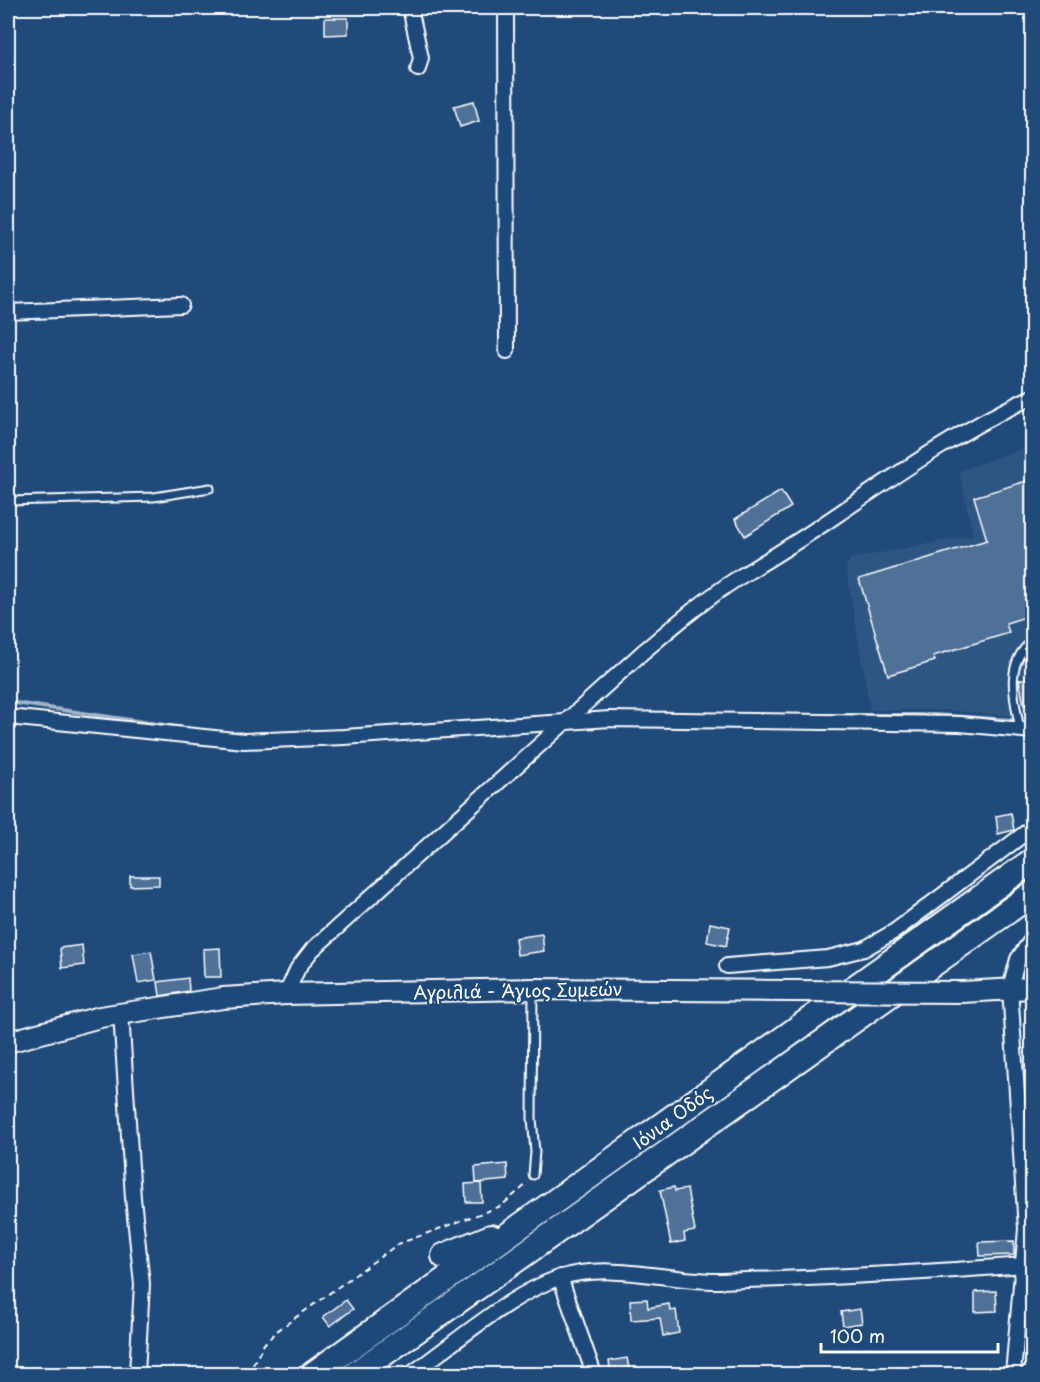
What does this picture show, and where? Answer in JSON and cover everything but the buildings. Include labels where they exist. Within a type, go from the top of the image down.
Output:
[{"type":"highway","name":"Ιόνια Οδός","points":[[313,1374],[525,1225],[1032,861]]},
{"type":"highway","name":"Ιόνια Οδός","points":[[355,1374],[1032,894]]},
{"type":"highway","points":[[444,1256],[525,1225]]},
{"type":"main road","name":"Αγριλιά - Άγιος Συμεών","points":[[8,1042],[121,1013],[223,998],[286,994],[532,989],[962,992],[1032,988]]},
{"type":"street","points":[[410,8],[421,58],[418,69]]},
{"type":"street","points":[[506,8],[507,351]]},
{"type":"street","points":[[8,312],[181,304]]},
{"type":"street","points":[[286,994],[297,968],[312,950],[644,651],[737,579],[945,444],[984,420],[1032,397]]},
{"type":"street","points":[[8,717],[244,741],[344,737],[564,722],[738,719],[960,724],[1026,730]]},
{"type":"street","points":[[727,966],[828,958],[864,949],[895,931],[1032,828]]},
{"type":"street","points":[[1014,1374],[1026,1229],[1010,988],[1018,959],[1032,939]]},
{"type":"street","points":[[121,1013],[133,1198],[142,1284],[137,1374]]},
{"type":"street","points":[[411,1374],[519,1298],[560,1277],[587,1272],[718,1281],[898,1275],[1024,1264]]},
{"type":"street","points":[[560,1277],[594,1374]]},
{"type":"lane","points":[[8,501],[154,496],[210,488]]},
{"type":"lane","points":[[1026,730],[1013,691],[1013,675],[1018,660],[1032,641]]},
{"type":"lane","points":[[532,989],[531,1073],[535,1152],[533,1175]]},
{"type":"path","points":[[248,1374],[264,1344],[277,1331],[382,1255],[412,1237],[501,1206],[526,1186],[533,1175]]},
{"type":"shaded area","points":[[1032,445],[1032,718],[944,710],[870,710],[846,568],[850,559],[973,535],[959,471]]},
{"type":"waterway","points":[[8,702],[185,728]]},
{"type":"waterway","points":[[794,715],[934,715],[1012,720]]},
{"type":"waterway","points":[[336,731],[377,728]]},
{"type":"waterway","points":[[234,734],[260,734]]}]
